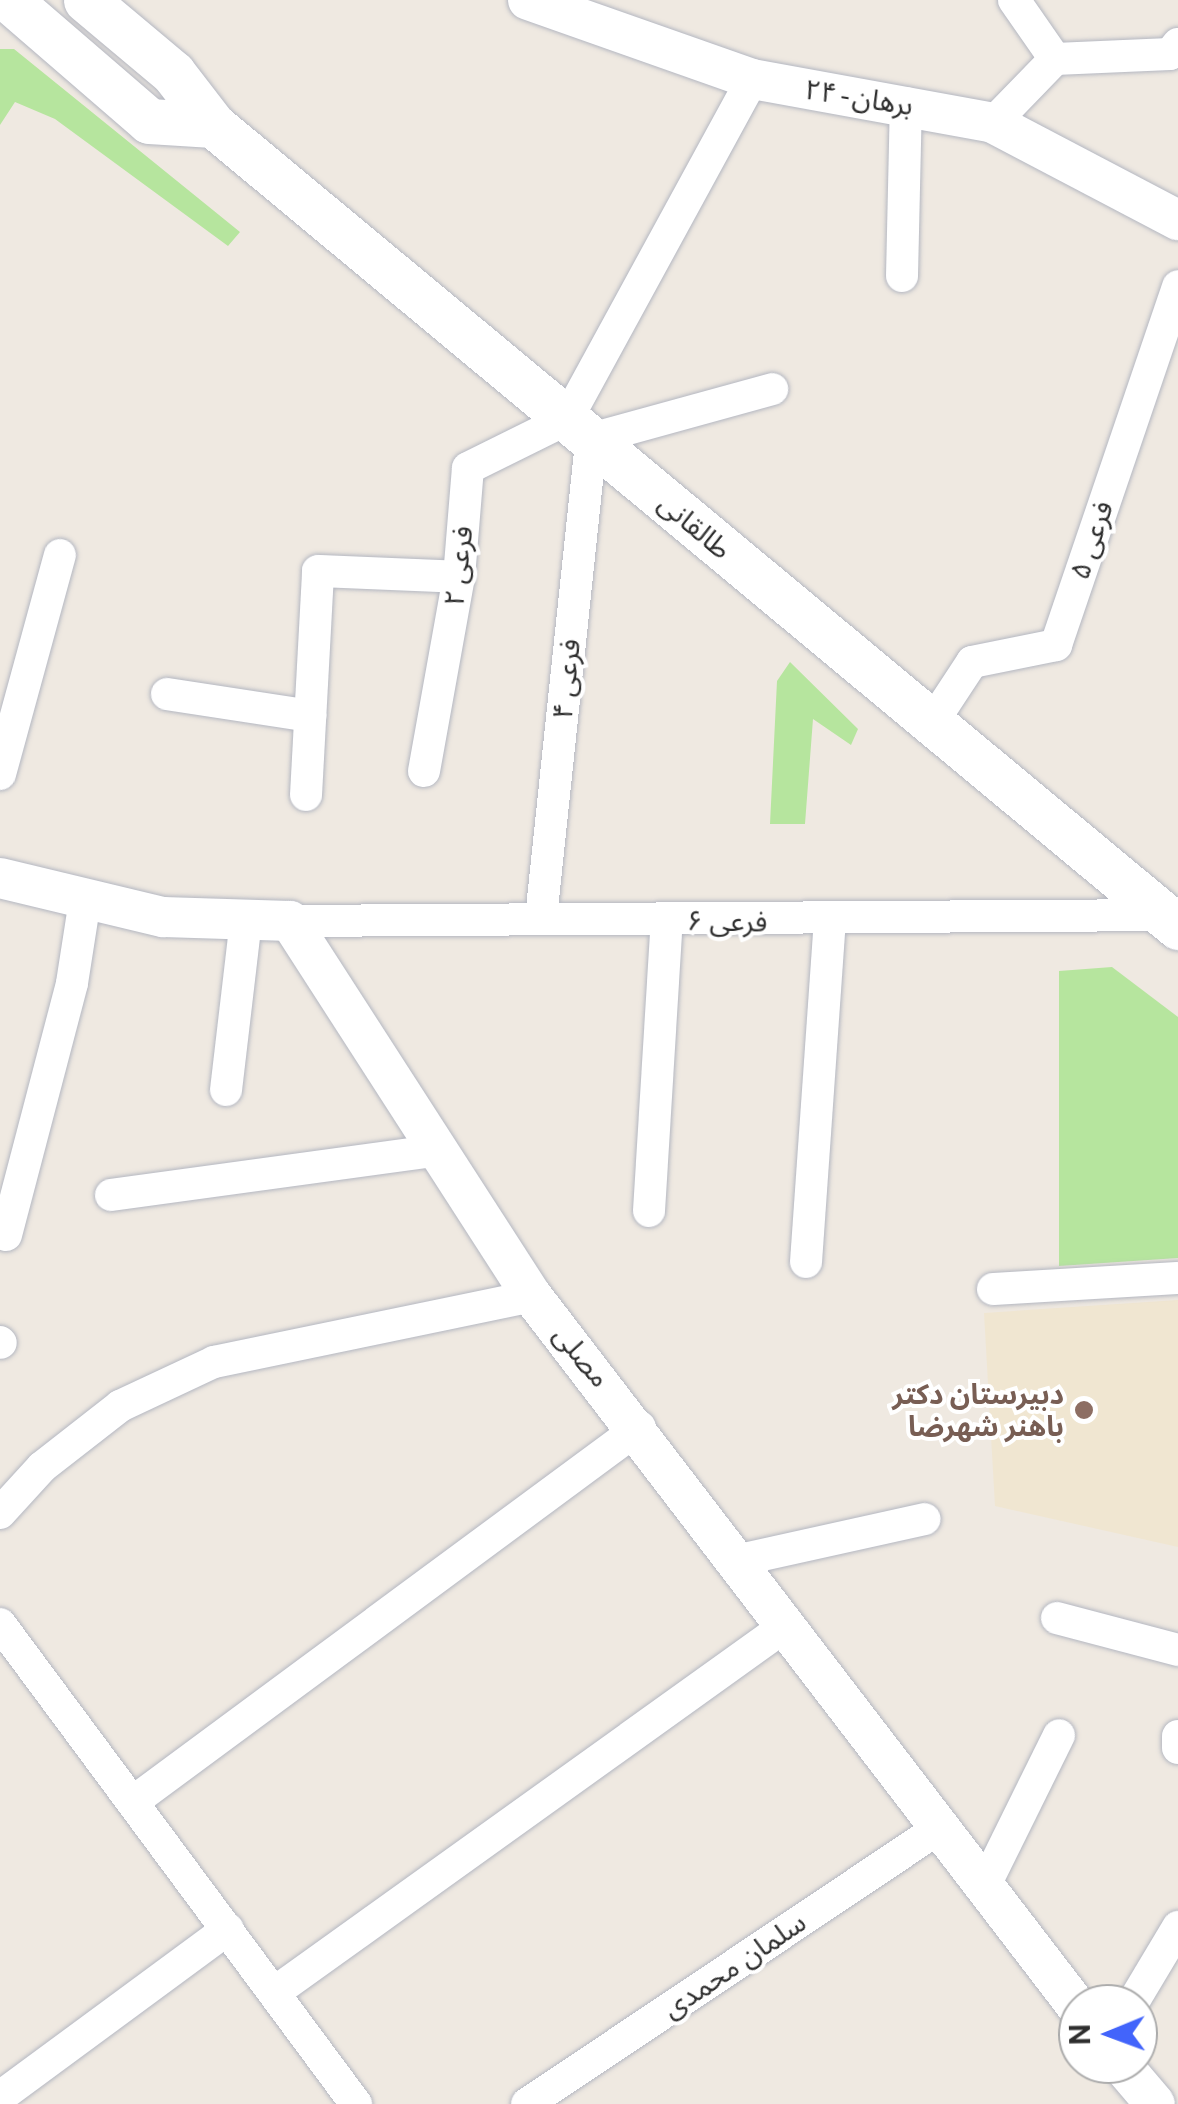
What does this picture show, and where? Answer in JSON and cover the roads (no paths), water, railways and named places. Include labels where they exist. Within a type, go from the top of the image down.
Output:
[{"type":"main road","name":"طالقانی","points":[[86,0],[173,72],[214,125],[1171,921]]},
{"type":"main road","points":[[12,9],[149,121],[214,125]]},
{"type":"street","name":"۲۴ - برهان","points":[[528,0],[752,79],[906,103],[993,123],[1178,220]]},
{"type":"street","points":[[1014,0],[1055,59]]},
{"type":"street","points":[[993,123],[1055,59],[1170,54],[1178,44]]},
{"type":"street","points":[[579,429],[752,79]]},
{"type":"street","points":[[902,276],[906,103]]},
{"type":"street","name":"فرعی ۵","points":[[932,723],[972,662],[1056,645],[1178,286]]},
{"type":"street","points":[[579,429],[772,389]]},
{"type":"street","name":"فرعی ۲","points":[[424,772],[459,577],[468,468],[579,429]]},
{"type":"street","name":"فرعی ۴","points":[[541,918],[579,429]]},
{"type":"street","points":[[0,774],[60,554]]},
{"type":"street","points":[[306,794],[318,571],[459,577]]},
{"type":"street","points":[[166,694],[310,716]]},
{"type":"street","points":[[0,878],[162,917],[290,921]]},
{"type":"street","points":[[6,1235],[72,984],[85,900]]},
{"type":"street","points":[[226,1090],[246,920]]},
{"type":"street","points":[[650,1212],[667,920]]},
{"type":"street","name":"فرعی ۶","points":[[290,921],[1171,921]]},
{"type":"street","name":"مصلی","points":[[290,921],[532,1296],[640,1427],[1060,1984]]},
{"type":"street","points":[[806,1262],[830,923]]},
{"type":"street","points":[[111,1194],[438,1150]]},
{"type":"street","points":[[993,1289],[1178,1278]]},
{"type":"street","points":[[0,1513],[42,1467],[120,1406],[214,1362],[532,1296]]},
{"type":"street","points":[[134,1802],[640,1427]]},
{"type":"street","points":[[740,1560],[925,1520]]},
{"type":"street","points":[[1057,1618],[1178,1650]]},
{"type":"street","points":[[0,1624],[356,2104]]},
{"type":"street","points":[[275,1992],[788,1624]]},
{"type":"street","points":[[985,1885],[1059,1735]]},
{"type":"street","points":[[1178,1736],[1178,1748]]},
{"type":"street","name":"سلمان محمدی","points":[[527,2104],[941,1827]]},
{"type":"street","points":[[1144,1984],[1178,1926]]},
{"type":"street","points":[[0,2097],[228,1929]]},
{"type":"place","name":"دبیرستان دکتر باهنر شهرضا","points":[[1084,1410]]}]
